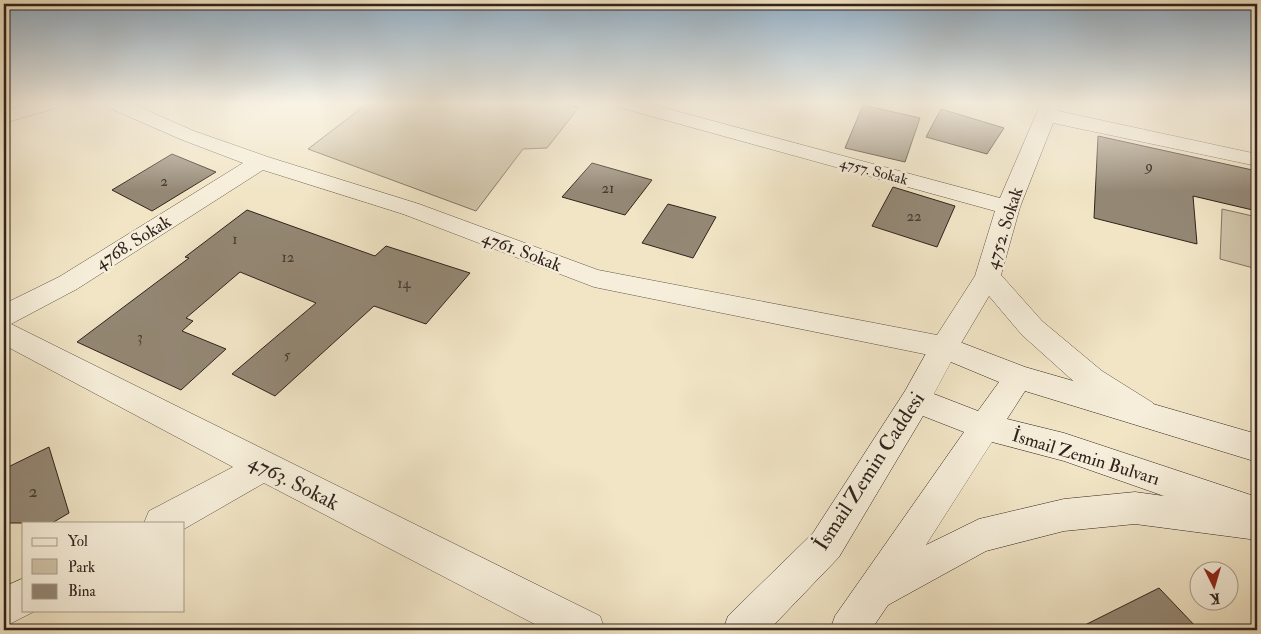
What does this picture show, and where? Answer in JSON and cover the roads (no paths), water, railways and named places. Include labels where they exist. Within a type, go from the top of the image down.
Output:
[{"type":"street","name":"4761. Sokak","points":[[181,133],[260,162],[411,209],[594,278],[944,347],[1018,377],[1257,448]]},
{"type":"street","name":"4757. Sokak","points":[[734,133],[1008,207]]},
{"type":"street","name":"4752. Sokak","points":[[944,347],[988,277],[1008,207],[1039,133]]},
{"type":"street","points":[[1145,133],[1257,160]]},
{"type":"street","name":"4768. Sokak","points":[[4,316],[68,283],[260,162]]},
{"type":"street","points":[[988,277],[1032,328],[1091,378],[1149,417]]},
{"type":"street","name":"4763. Sokak","points":[[4,332],[264,467],[586,630]]},
{"type":"street","name":"İsmail Zemin Caddesi","points":[[742,630],[826,544],[916,400],[944,347]]},
{"type":"street","points":[[849,630],[986,428],[1018,377]]},
{"type":"street","name":"İsmail Zemin Bulvarı","points":[[916,400],[986,428],[1064,447],[1257,512]]},
{"type":"street","points":[[163,522],[264,467]]},
{"type":"street","points":[[876,591],[979,536],[1064,515],[1135,508],[1257,524]]},
{"type":"street","points":[[4,608],[22,598]]}]
